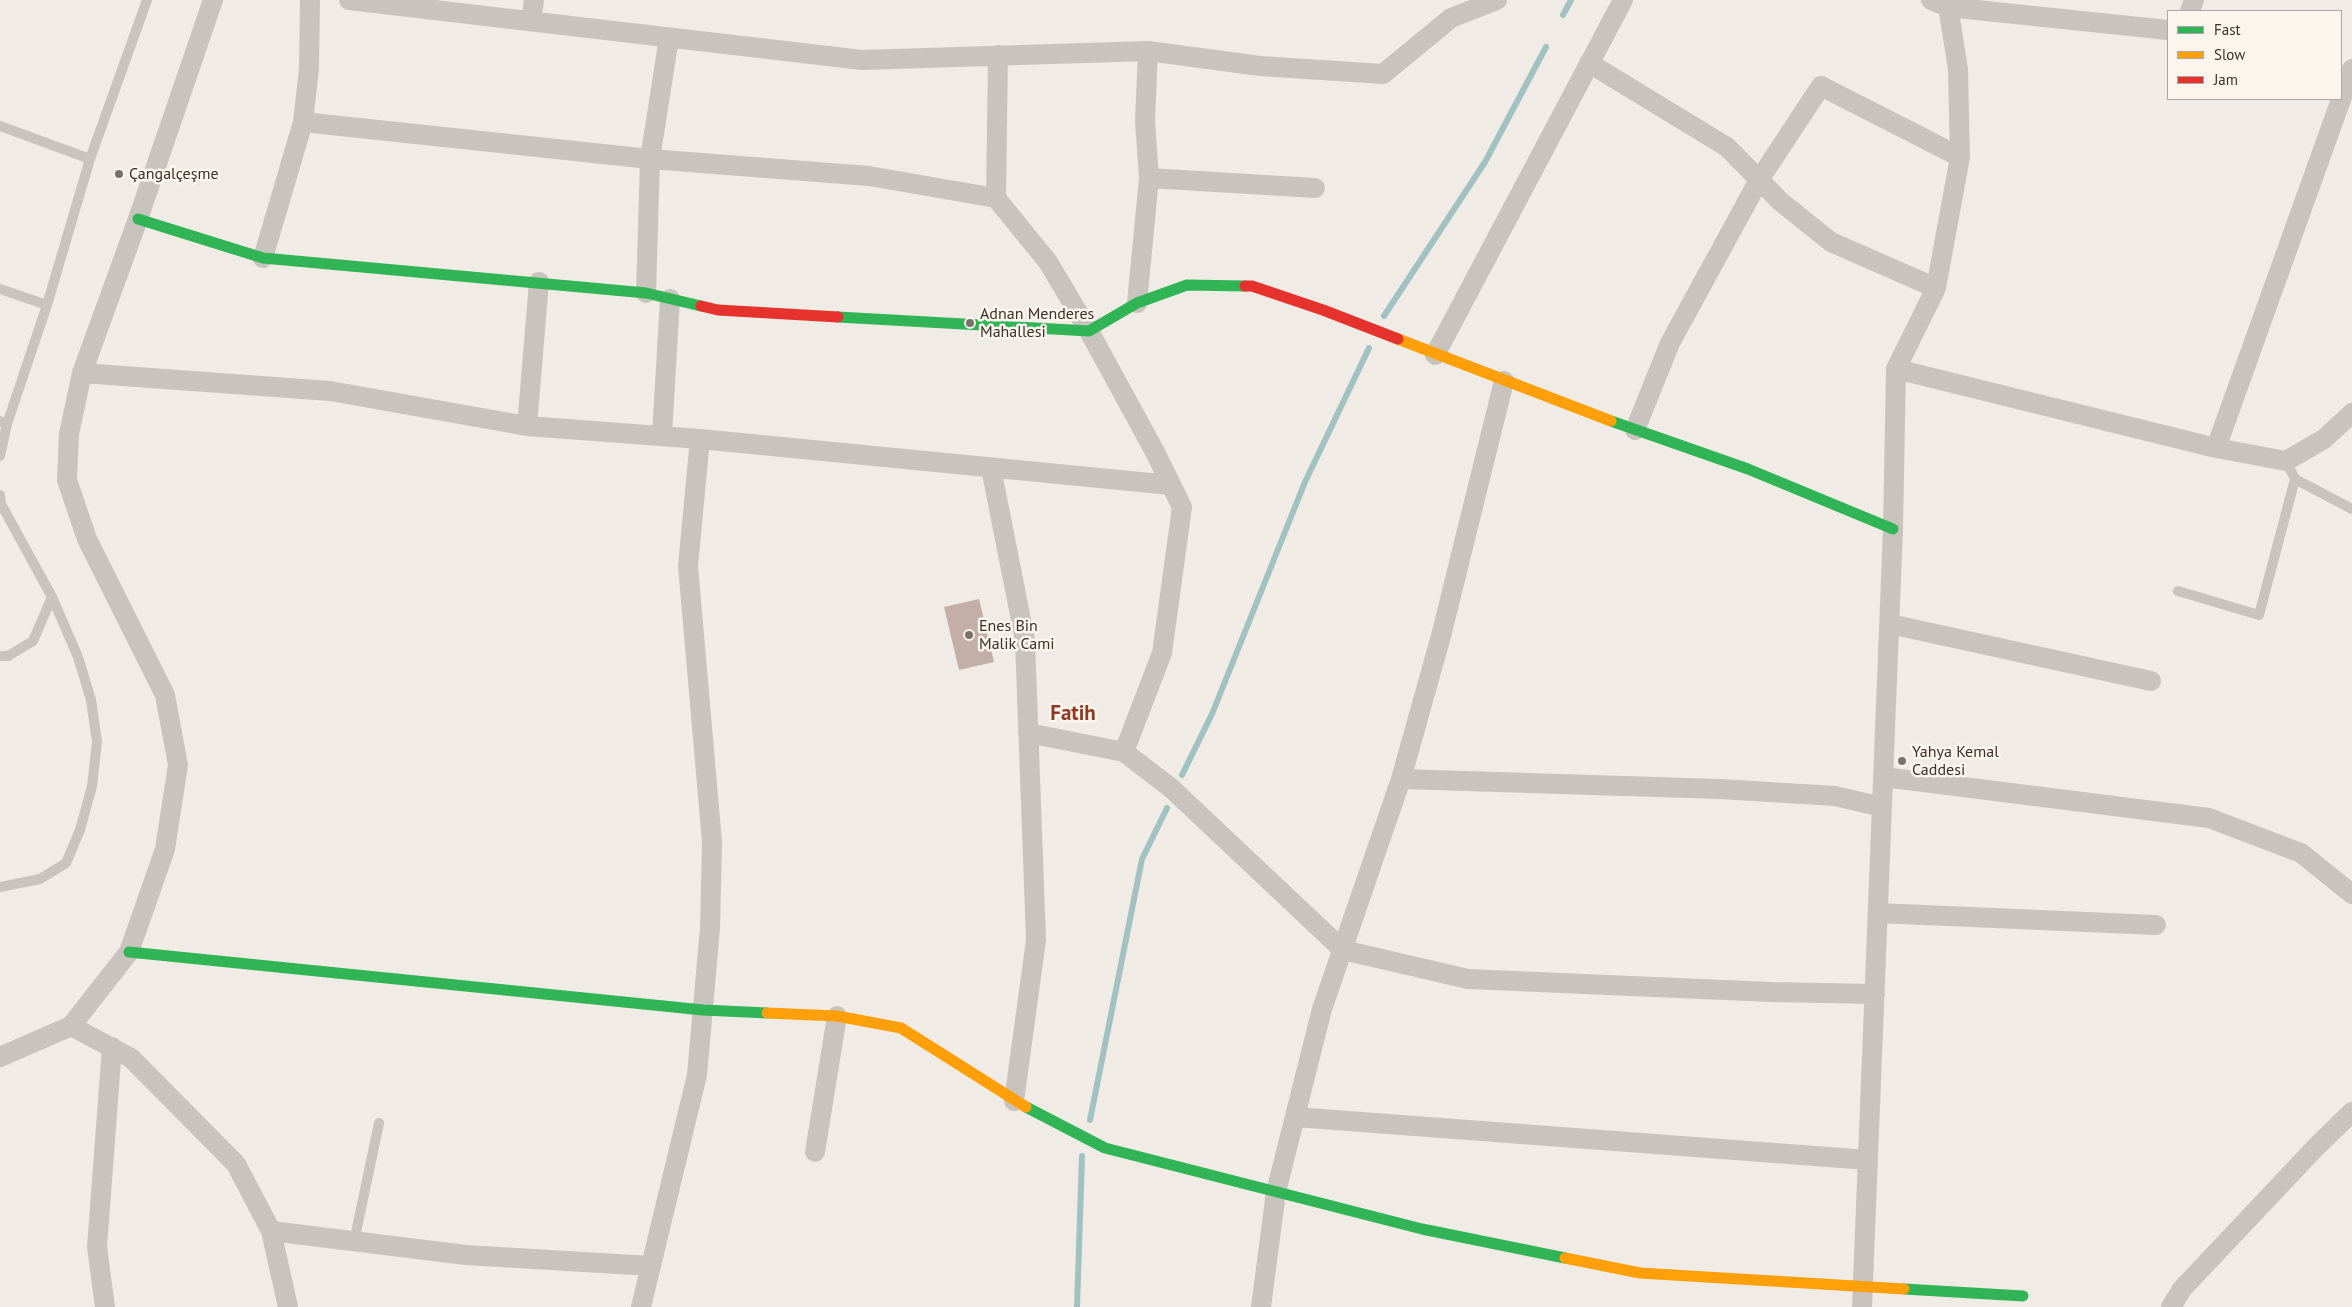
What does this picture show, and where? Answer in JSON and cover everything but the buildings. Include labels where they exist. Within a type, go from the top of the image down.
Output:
[{"type":"street","points":[[0,1057],[71,1026],[129,952],[165,849],[178,765],[165,695],[87,539],[66,480],[69,434],[82,373],[138,219],[213,0]]},
{"type":"street","points":[[262,258],[303,122],[309,69],[310,0]]},
{"type":"street","points":[[349,0],[862,60],[1148,51],[1260,66],[1383,74],[1451,18],[1497,0]]},
{"type":"street","points":[[530,21],[534,0]]},
{"type":"street","points":[[1435,355],[1623,0]]},
{"type":"street","points":[[1862,1297],[1890,624],[1896,369],[1936,288],[1960,156],[1958,69],[1942,2],[2167,30]]},
{"type":"street","points":[[646,293],[650,159],[669,38]]},
{"type":"street","points":[[1137,303],[1148,178],[1145,121],[1148,51]]},
{"type":"street","points":[[998,55],[996,198],[1048,262],[1089,331],[1182,507],[1162,653],[1124,752]]},
{"type":"street","points":[[1588,63],[1727,147],[1781,202],[1831,242],[1936,288]]},
{"type":"street","points":[[2342,97],[2352,69]]},
{"type":"street","points":[[1635,430],[1670,343],[1759,180],[1821,86],[1960,156]]},
{"type":"street","points":[[2216,448],[2341,100]]},
{"type":"street","points":[[303,122],[650,159],[869,176],[996,198]]},
{"type":"street","points":[[1148,178],[1315,188]]},
{"type":"street","points":[[138,219],[262,258],[646,293],[718,310],[1089,331],[1137,303],[1187,285],[1252,286],[1323,310],[1435,355],[1635,430],[1748,469],[1893,528]]},
{"type":"street","points":[[527,426],[539,282]]},
{"type":"street","points":[[662,436],[670,299]]},
{"type":"street","points":[[1896,369],[2216,448],[2290,470],[2352,413]]},
{"type":"street","points":[[82,373],[330,391],[527,426],[700,439],[1171,485]]},
{"type":"street","points":[[1261,1307],[1276,1192],[1322,1009],[1401,779],[1441,636],[1504,381]]},
{"type":"street","points":[[641,1307],[697,1075],[710,928],[712,842],[688,566],[700,439]]},
{"type":"street","points":[[991,468],[1025,640],[1036,940],[1014,1101]]},
{"type":"street","points":[[1890,624],[2151,681]]},
{"type":"street","points":[[1028,733],[1124,752],[1171,788],[1343,950],[1468,979],[1771,992],[1875,994]]},
{"type":"street","points":[[1884,777],[2209,818],[2301,852],[2352,894]]},
{"type":"street","points":[[1401,779],[1720,788],[1835,796],[1882,807]]},
{"type":"street","points":[[1878,913],[2156,925]]},
{"type":"street","points":[[129,952],[703,1010],[837,1016],[901,1028],[1014,1101],[1105,1148],[1422,1230],[1640,1273],[1862,1297],[2023,1296]]},
{"type":"street","points":[[815,1152],[837,1016]]},
{"type":"street","points":[[71,1026],[132,1058],[236,1164],[271,1231],[288,1307]]},
{"type":"street","points":[[105,1307],[97,1246],[112,1048]]},
{"type":"street","points":[[2171,1307],[2182,1289],[2316,1147],[2352,1112]]},
{"type":"street","points":[[1295,1117],[1868,1160]]},
{"type":"street","points":[[271,1231],[466,1256],[651,1266]]},
{"type":"lane","points":[[0,456],[4,423],[47,305],[90,159],[148,0]]},
{"type":"lane","points":[[0,126],[90,159]]},
{"type":"lane","points":[[0,289],[47,305]]},
{"type":"lane","points":[[2178,591],[2259,615],[2290,470],[2352,509]]},
{"type":"lane","points":[[0,501],[52,597],[78,657],[91,700],[97,742],[92,786],[80,830],[66,863],[40,879],[0,887]]},
{"type":"lane","points":[[0,656],[8,656],[33,641],[52,597]]},
{"type":"lane","points":[[354,1242],[379,1123]]},
{"type":"waterway","points":[[1563,15],[1571,0]]},
{"type":"waterway","points":[[1384,316],[1485,162],[1546,47]]},
{"type":"waterway","points":[[1182,775],[1212,714],[1305,482],[1369,348]]},
{"type":"waterway","points":[[1090,1120],[1142,859],[1167,808]]},
{"type":"waterway","points":[[1077,1307],[1082,1156]]},
{"type":"traffic: fast","points":[[138,219],[263,258],[646,293],[701,306]]},
{"type":"traffic: fast","points":[[838,317],[1089,331],[1137,303],[1187,285],[1245,286]]},
{"type":"traffic: fast","points":[[1611,421],[1748,469],[1893,529]]},
{"type":"traffic: fast","points":[[129,952],[703,1010],[767,1013]]},
{"type":"traffic: fast","points":[[1026,1107],[1105,1148],[1422,1229],[1565,1258]]},
{"type":"traffic: fast","points":[[1904,1289],[2023,1296]]},
{"type":"traffic: slow","points":[[1398,339],[1611,421]]},
{"type":"traffic: slow","points":[[767,1013],[837,1016],[901,1028],[1026,1107]]},
{"type":"traffic: slow","points":[[1565,1258],[1640,1273],[1904,1289]]},
{"type":"traffic: jam","points":[[1245,286],[1252,286],[1323,310],[1398,339]]},
{"type":"traffic: jam","points":[[701,306],[718,310],[838,317]]},
{"type":"place","name":"Çangalçeşme","points":[[119,174]]},
{"type":"place","name":"Adnan Menderes Mahallesi","points":[[970,323]]},
{"type":"place","name":"Enes Bin Malik Cami","points":[[969,635]]},
{"type":"place","name":"Yahya Kemal Caddesi","points":[[1902,761]]},
{"type":"district","name":"Fatih","points":[[1073,714]]}]
